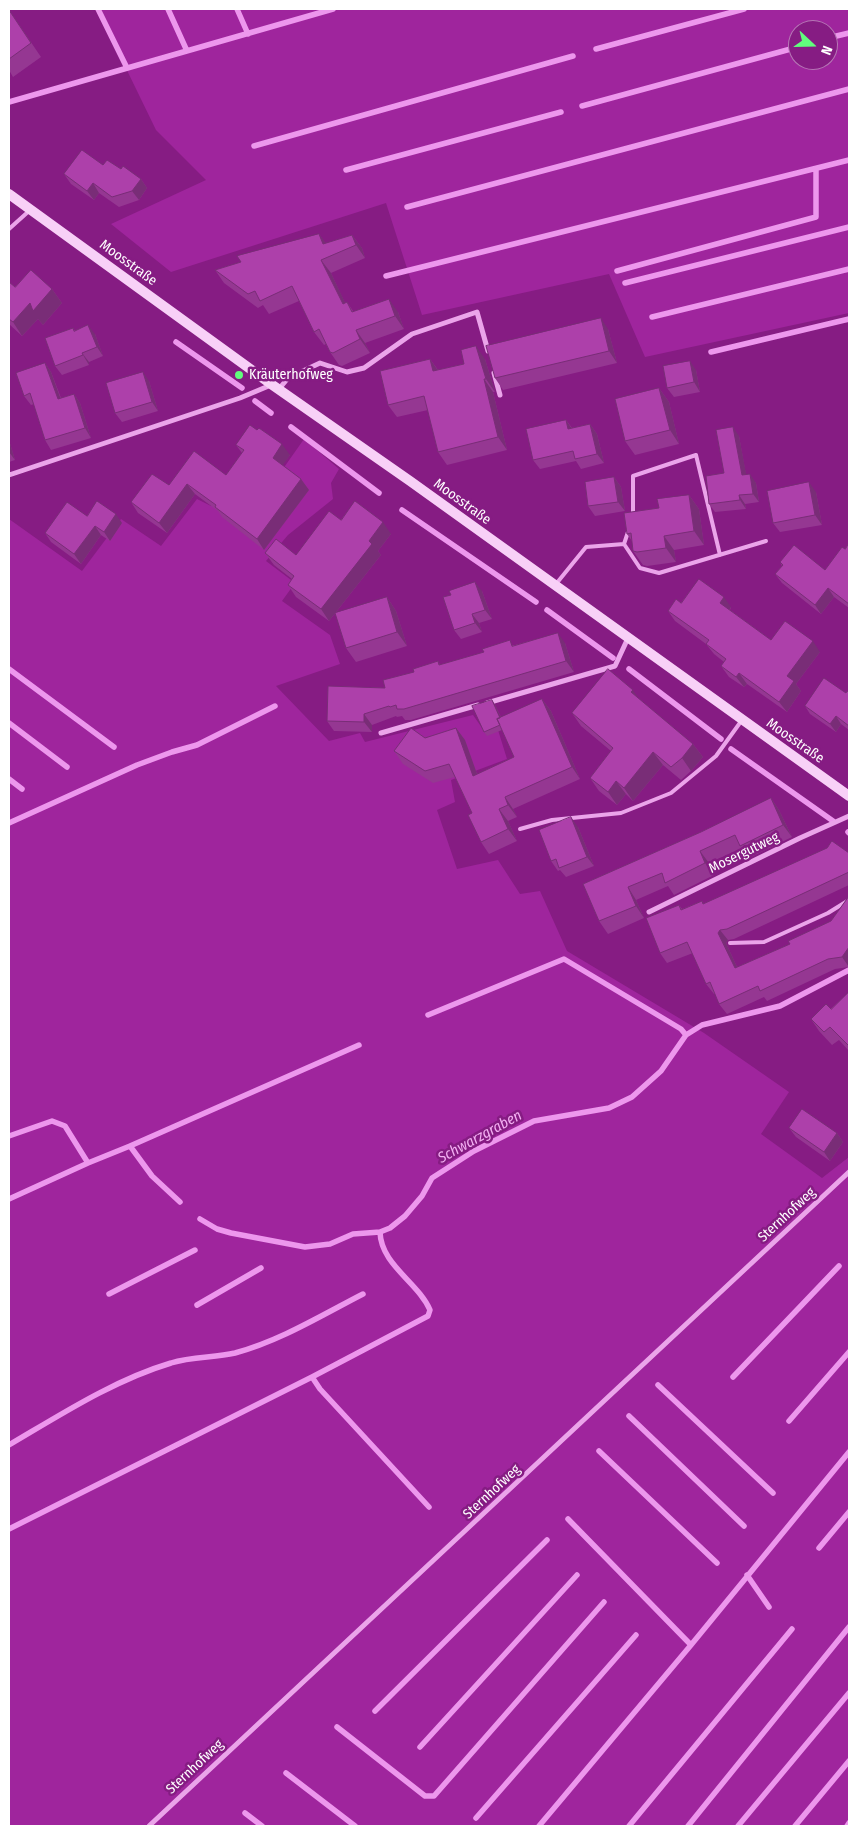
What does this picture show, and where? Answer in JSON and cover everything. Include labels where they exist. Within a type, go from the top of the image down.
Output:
[{"type":"street","name":"Moosstraße","points":[[9,194],[275,387],[410,481],[849,796]]},
{"type":"street","points":[[9,475],[275,387],[288,378],[320,363],[347,372],[364,368],[412,334],[477,312],[490,358]]},
{"type":"street","points":[[492,367],[500,394]]},
{"type":"street","points":[[382,733],[615,666],[628,638]]},
{"type":"street","name":"Mosergutweg","points":[[649,912],[849,816]]},
{"type":"street","name":"Sternhofweg","points":[[148,1826],[849,1172]]},
{"type":"lane","points":[[9,229],[31,210]]},
{"type":"lane","points":[[624,544],[634,513],[633,476],[696,456],[720,555]]},
{"type":"lane","points":[[624,544],[640,568],[660,573],[766,541]]},
{"type":"lane","points":[[555,586],[586,547],[624,544]]},
{"type":"lane","points":[[520,829],[552,820],[621,813],[671,793],[716,756],[742,720]]},
{"type":"lane","points":[[730,943],[764,942],[828,913],[849,900]]},
{"type":"shaded area","points":[[101,9],[849,9],[849,313],[645,357],[609,274],[422,315],[386,203],[171,272],[111,224],[206,180],[156,130],[121,58]]},
{"type":"shaded area","points":[[304,439],[339,469],[331,483],[333,499],[288,535],[266,561],[295,583],[282,601],[330,635],[340,664],[276,686],[329,741],[360,733],[365,742],[473,715],[487,735],[498,730],[507,759],[451,780],[455,802],[437,810],[457,869],[498,860],[520,894],[540,891],[567,951],[704,1033],[789,1092],[761,1134],[822,1178],[849,1157],[849,1826],[9,1826],[9,519],[82,571],[121,519],[161,546],[197,499],[211,506],[273,483]]},
{"type":"building","points":[[9,10],[31,43],[9,59]]},
{"type":"building","points":[[82,150],[103,165],[107,160],[121,169],[123,166],[141,179],[132,191],[112,197],[93,183],[87,191],[64,174]]},
{"type":"building","points":[[319,234],[323,244],[352,235],[356,245],[321,260],[343,304],[347,302],[352,312],[389,299],[395,316],[356,330],[360,339],[333,353],[330,352],[319,329],[314,332],[292,286],[260,301],[255,291],[248,294],[215,270],[241,262],[237,256]]},
{"type":"building","points":[[31,270],[52,289],[33,311],[30,303],[13,322],[9,319],[9,282],[15,287]]},
{"type":"building","points":[[601,318],[609,351],[495,378],[486,346]]},
{"type":"building","points":[[88,325],[97,347],[82,353],[83,355],[55,366],[45,338],[73,328],[74,331]]},
{"type":"building","points":[[476,346],[486,379],[484,379],[498,437],[438,452],[424,396],[388,405],[380,371],[430,359],[433,371],[464,364],[461,350]]},
{"type":"building","points":[[690,361],[694,382],[667,388],[663,366]]},
{"type":"building","points":[[45,363],[58,399],[74,394],[85,428],[45,440],[30,393],[24,396],[16,373]]},
{"type":"building","points":[[143,372],[152,402],[115,413],[106,383]]},
{"type":"building","points":[[659,388],[670,430],[625,441],[615,399]]},
{"type":"building","points":[[566,420],[568,429],[590,424],[597,454],[575,459],[573,451],[533,460],[526,429]]},
{"type":"building","points":[[250,425],[257,430],[259,428],[282,444],[273,458],[301,479],[257,539],[187,484],[159,523],[131,502],[152,474],[169,485],[194,451],[226,475],[244,450],[236,445]]},
{"type":"building","points":[[733,427],[742,475],[750,474],[753,494],[739,495],[740,500],[709,504],[706,476],[724,473],[716,430]]},
{"type":"building","points":[[614,477],[618,502],[588,506],[585,482]]},
{"type":"building","points":[[809,482],[815,515],[773,523],[767,491]]},
{"type":"building","points":[[689,495],[694,531],[664,536],[666,548],[633,551],[631,533],[627,534],[624,513],[659,508],[657,499]]},
{"type":"building","points":[[97,501],[116,514],[104,532],[95,526],[74,554],[45,533],[67,502],[87,516]]},
{"type":"building","points":[[355,501],[383,522],[369,541],[372,544],[321,609],[288,585],[294,576],[265,553],[276,539],[296,555],[329,511],[341,520]]},
{"type":"building","points":[[849,543],[849,604],[828,588],[815,605],[775,574],[783,565],[780,562],[794,545],[825,570],[842,547],[845,549]]},
{"type":"building","points":[[699,579],[724,597],[720,603],[771,640],[785,621],[813,641],[787,676],[794,681],[779,702],[739,673],[736,677],[721,666],[726,659],[706,644],[709,640],[668,611],[676,599],[681,603]]},
{"type":"building","points":[[475,582],[485,610],[472,614],[475,623],[454,630],[443,597],[451,595],[449,591]]},
{"type":"building","points":[[387,597],[397,632],[346,648],[335,613]]},
{"type":"building","points":[[558,633],[566,661],[404,709],[397,709],[396,705],[389,706],[364,714],[364,722],[327,721],[328,686],[385,688],[383,680],[414,672],[413,669],[438,661],[439,665],[484,652],[482,649],[510,640],[512,646]]},
{"type":"building","points":[[608,669],[633,690],[631,692],[693,744],[682,758],[671,767],[653,752],[624,788],[616,781],[608,792],[590,778],[613,748],[572,713]]},
{"type":"building","points":[[824,678],[846,693],[847,691],[849,692],[849,726],[836,716],[830,724],[805,706]]},
{"type":"building","points":[[542,699],[572,767],[505,797],[508,805],[499,809],[508,829],[481,842],[468,815],[472,813],[449,764],[425,771],[394,751],[411,728],[425,738],[456,728],[473,776],[514,757],[497,719]]},
{"type":"building","points":[[492,700],[500,718],[497,719],[500,725],[484,732],[472,706]]},
{"type":"building","points":[[771,798],[783,825],[740,846],[735,835],[700,851],[705,863],[665,883],[662,873],[628,887],[636,906],[599,921],[583,884],[701,832]]},
{"type":"building","points":[[571,817],[587,857],[559,868],[556,859],[551,861],[539,830]]},
{"type":"building","points":[[832,841],[849,853],[849,872],[727,929],[720,930],[718,933],[735,968],[790,944],[788,941],[831,921],[849,896],[849,947],[842,957],[828,959],[760,991],[758,986],[719,1004],[710,982],[706,984],[687,942],[660,953],[646,918],[679,905],[681,910],[702,901],[703,904],[827,848]]},
{"type":"building","points":[[849,992],[849,1046],[830,1027],[824,1032],[811,1019],[826,1004],[831,1009]]},
{"type":"building","points":[[802,1109],[837,1133],[824,1152],[789,1128]]},
{"type":"waterway","points":[[98,9],[127,68]]},
{"type":"waterway","points":[[168,9],[187,51]]},
{"type":"waterway","points":[[237,9],[248,34]]},
{"type":"waterway","points":[[9,102],[333,9]]},
{"type":"waterway","points":[[596,49],[744,9]]},
{"type":"waterway","points":[[838,36],[849,33]]},
{"type":"waterway","points":[[582,106],[788,50]]},
{"type":"waterway","points":[[254,146],[573,56]]},
{"type":"waterway","points":[[407,207],[849,89]]},
{"type":"waterway","points":[[346,170],[561,112]]},
{"type":"waterway","points":[[386,276],[849,160]]},
{"type":"waterway","points":[[617,271],[816,217],[816,169]]},
{"type":"waterway","points":[[625,283],[849,227]]},
{"type":"waterway","points":[[652,317],[849,269]]},
{"type":"waterway","points":[[711,352],[849,319]]},
{"type":"waterway","points":[[176,342],[242,388]]},
{"type":"waterway","points":[[255,401],[271,413]]},
{"type":"waterway","points":[[291,427],[379,493]]},
{"type":"waterway","points":[[402,510],[536,602]]},
{"type":"waterway","points":[[547,610],[613,658]]},
{"type":"waterway","points":[[9,669],[114,747]]},
{"type":"waterway","points":[[629,669],[721,739]]},
{"type":"waterway","points":[[9,823],[137,765],[197,745],[275,706]]},
{"type":"waterway","points":[[9,723],[67,767]]},
{"type":"waterway","points":[[731,749],[833,821]]},
{"type":"waterway","points":[[9,779],[22,789]]},
{"type":"waterway","points":[[428,1015],[564,959],[681,1029],[686,1035]]},
{"type":"waterway","name":"Schwarzgraben","points":[[200,1219],[217,1229],[231,1233],[305,1247],[330,1244],[353,1234],[380,1232],[390,1228],[405,1216],[422,1196],[432,1178],[474,1151],[534,1121],[609,1108],[632,1097],[661,1071],[686,1035],[702,1025],[780,1006],[849,970]]},
{"type":"waterway","points":[[130,1146],[359,1045]]},
{"type":"waterway","name":"Schwarzgraben","points":[[9,1136],[52,1121],[65,1126],[88,1163],[130,1146],[152,1176],[180,1202]]},
{"type":"waterway","points":[[9,1199],[88,1163]]},
{"type":"waterway","points":[[9,1529],[312,1377],[428,1316],[430,1310],[424,1300],[393,1264],[387,1254],[382,1244],[380,1232]]},
{"type":"waterway","points":[[109,1294],[195,1250]]},
{"type":"waterway","points":[[733,1377],[839,1266]]},
{"type":"waterway","points":[[197,1305],[261,1268]]},
{"type":"waterway","points":[[9,1445],[88,1399],[150,1370],[179,1361],[227,1355],[252,1348],[301,1327],[363,1294]]},
{"type":"waterway","points":[[789,1421],[849,1352]]},
{"type":"waterway","points":[[312,1377],[320,1389],[429,1507]]},
{"type":"waterway","points":[[658,1385],[773,1493]]},
{"type":"waterway","points":[[629,1416],[744,1526]]},
{"type":"waterway","points":[[599,1451],[717,1563]]},
{"type":"waterway","points":[[539,1826],[691,1645],[849,1452]]},
{"type":"waterway","points":[[819,1548],[849,1512]]},
{"type":"waterway","points":[[568,1519],[691,1645]]},
{"type":"waterway","points":[[375,1711],[547,1540]]},
{"type":"waterway","points":[[420,1747],[577,1575]]},
{"type":"waterway","points":[[747,1575],[769,1607]]},
{"type":"waterway","points":[[337,1727],[425,1796],[434,1796],[604,1602]]},
{"type":"waterway","points":[[688,1826],[849,1627]]},
{"type":"waterway","points":[[629,1826],[792,1629]]},
{"type":"waterway","points":[[476,1818],[636,1635]]},
{"type":"waterway","points":[[738,1826],[849,1693]]},
{"type":"waterway","points":[[795,1826],[849,1761]]},
{"type":"waterway","points":[[286,1773],[355,1826]]},
{"type":"waterway","points":[[245,1813],[262,1826]]},
{"type":"place","name":"Kräuterhofweg","points":[[239,375]]}]
